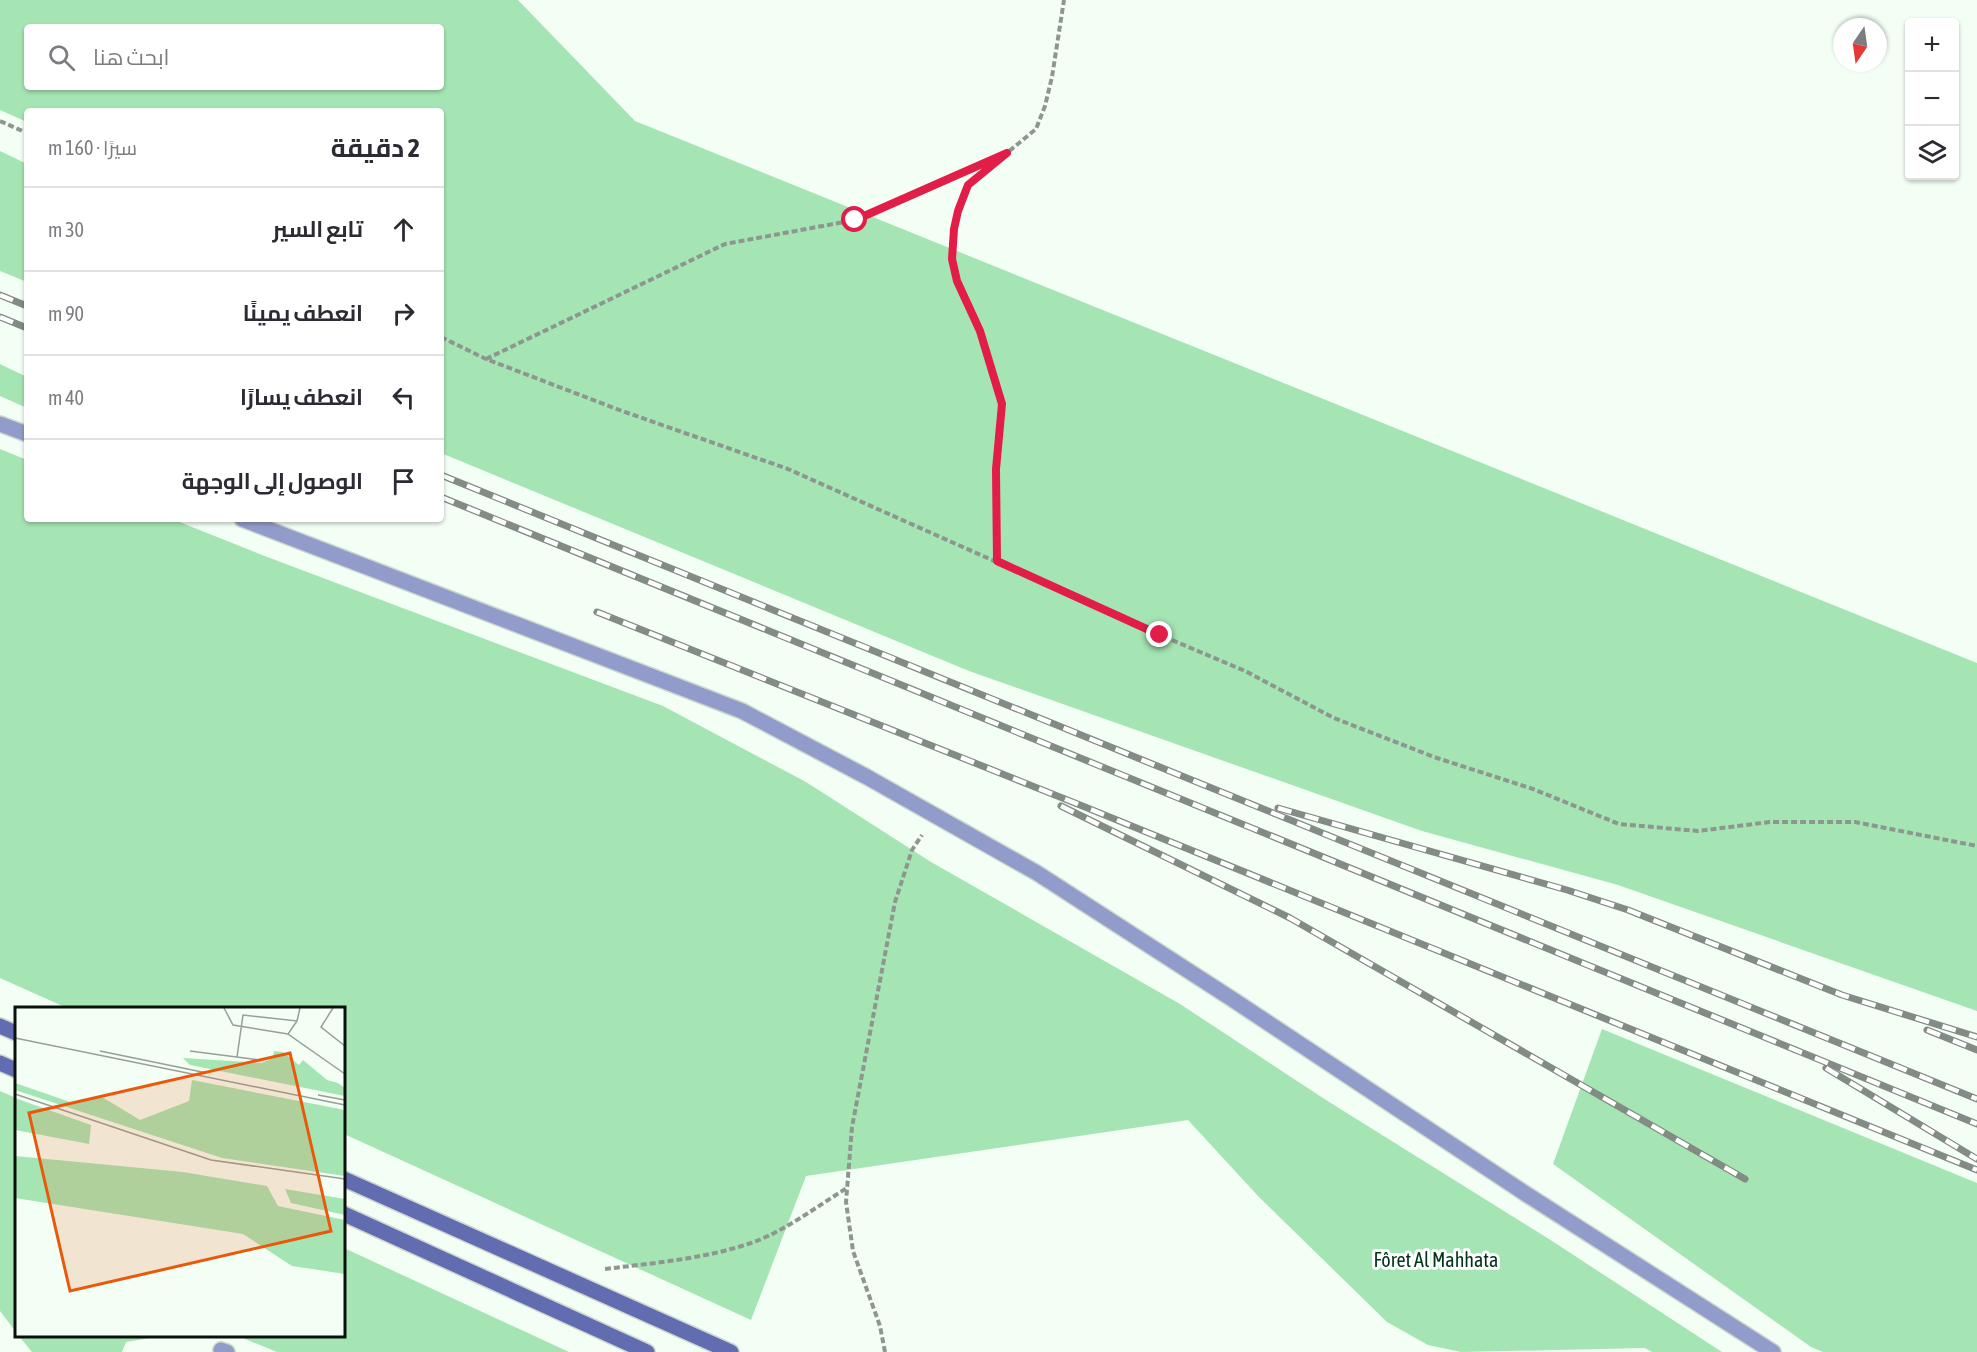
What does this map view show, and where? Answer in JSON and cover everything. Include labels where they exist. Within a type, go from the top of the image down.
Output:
[{"type":"main road","points":[[0,1026],[15,1034]]},
{"type":"main road","points":[[0,1063],[15,1070]]},
{"type":"main road","points":[[345,1179],[731,1352]]},
{"type":"main road","points":[[345,1214],[647,1352]]},
{"type":"street","points":[[0,424],[24,433]]},
{"type":"street","points":[[250,522],[742,711],[935,815],[1037,873],[1526,1194],[1773,1352]]},
{"type":"path","points":[[997,561],[996,469],[1002,404],[980,331],[957,281],[952,259],[954,229],[968,185],[1036,129],[1045,106],[1052,77],[1064,0]]},
{"type":"path","points":[[0,121],[24,132]]},
{"type":"path","points":[[486,359],[725,244],[855,220],[1007,153]]},
{"type":"path","points":[[444,338],[486,359],[622,411],[788,469],[1245,671],[1334,718],[1434,757],[1533,789],[1619,824],[1698,831],[1770,822],[1856,822],[1977,846]]},
{"type":"path","points":[[885,1352],[880,1326],[853,1251],[846,1202],[852,1127],[895,902],[912,850],[935,815]]},
{"type":"path","points":[[600,1269],[700,1256],[751,1243],[787,1226],[848,1187]]},
{"type":"green space","points":[[0,0],[518,0],[635,121],[1977,663],[1977,1011],[1618,885],[1422,831],[969,671],[444,454],[444,108],[24,108],[24,121],[0,110]]},
{"type":"green space","points":[[0,151],[24,163],[24,281],[0,271]]},
{"type":"green space","points":[[0,364],[24,376],[24,407],[0,396]]},
{"type":"green space","name":"Fôret Al Mahhata","points":[[0,449],[24,459],[24,522],[180,522],[663,706],[806,782],[931,862],[1180,1004],[1326,1100],[1549,1239],[1722,1352],[1652,1352],[1645,1348],[1461,1352],[1428,1345],[1387,1322],[1258,1196],[1188,1120],[806,1176],[751,1320],[345,1134],[345,1007],[65,1007],[0,978]]},
{"type":"green space","points":[[1602,1029],[1977,1183],[1977,1352],[1823,1352],[1811,1347],[1553,1164]]},
{"type":"green space","points":[[0,1091],[15,1098],[15,1331],[0,1311]]},
{"type":"green space","points":[[345,1248],[569,1352],[277,1352],[240,1337],[345,1337]]},
{"type":"green space","points":[[20,1337],[156,1337],[126,1342],[122,1352],[32,1352]]},
{"type":"railway","points":[[0,295],[24,305]]},
{"type":"railway","points":[[0,317],[24,327]]},
{"type":"railway","points":[[444,476],[1977,1099]]},
{"type":"railway","points":[[444,498],[1977,1124]]},
{"type":"railway","points":[[597,612],[1085,807],[1977,1170]]},
{"type":"railway","points":[[1061,806],[1290,918],[1745,1179]]},
{"type":"railway","points":[[1278,808],[1567,890],[1628,910],[1842,995],[1977,1037]]},
{"type":"railway","points":[[1927,1030],[1977,1050]]},
{"type":"railway","points":[[1826,1068],[1977,1159]]},
{"type":"route","points":[[855,220],[1007,153],[968,185],[954,229],[952,259],[957,281],[980,331],[1002,404],[996,469],[997,561],[1160,635]]}]
